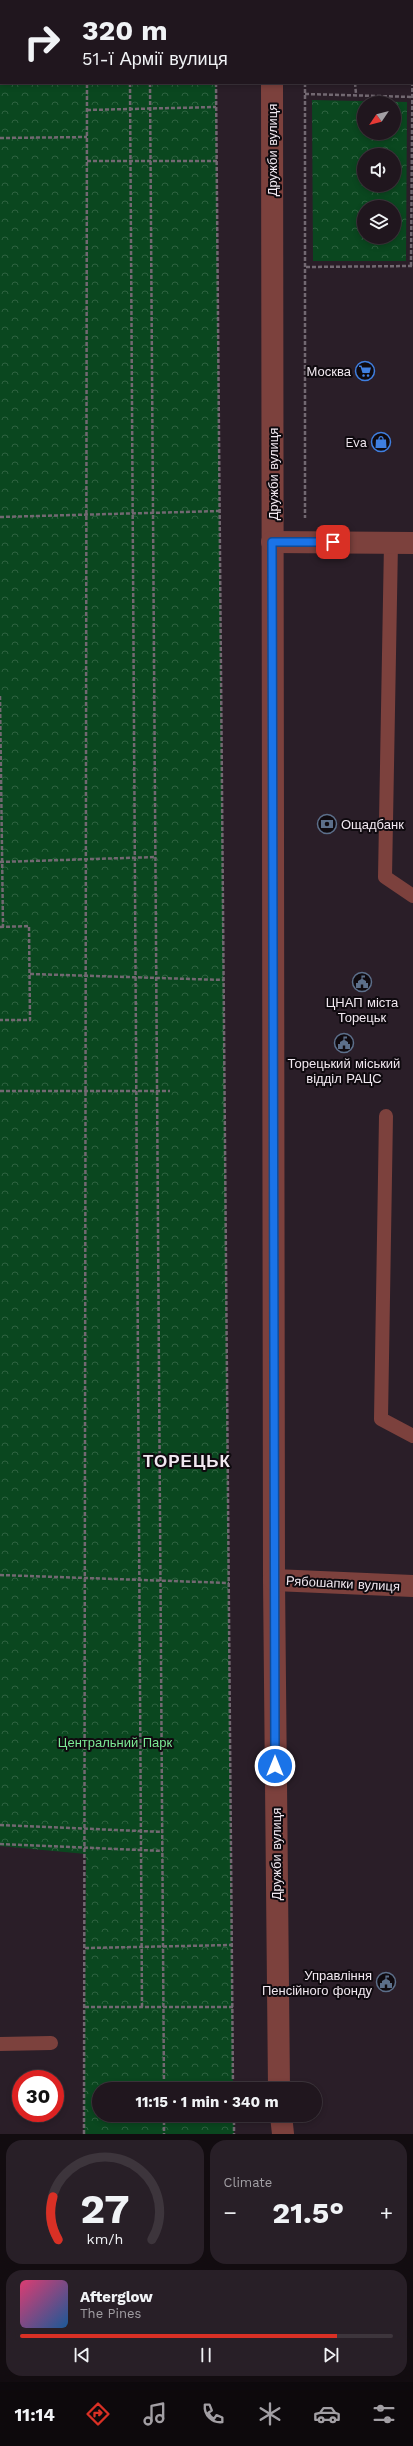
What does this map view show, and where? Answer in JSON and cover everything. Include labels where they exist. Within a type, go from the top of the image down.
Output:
[{"type":"street","name":"Дружби вулиця","points":[[272,84],[274,1580],[279,2082]]},
{"type":"street","points":[[272,542],[413,543]]},
{"type":"street","name":"Рябошапки вулиця","points":[[274,1580],[413,1586]]},
{"type":"street","points":[[282,2122],[283,2134]]},
{"type":"lane","points":[[391,542],[385,877],[413,896]]},
{"type":"lane","points":[[386,1116],[381,1419],[413,1436]]},
{"type":"lane","points":[[0,2044],[51,2043]]},
{"type":"path","points":[[306,267],[412,266],[413,0]]},
{"type":"path","points":[[84,2134],[87,84]]},
{"type":"path","points":[[130,84],[142,2007]]},
{"type":"path","points":[[150,84],[164,2082]]},
{"type":"path","points":[[216,84],[233,2082]]},
{"type":"path","points":[[305,84],[305,542]]},
{"type":"path","points":[[355,84],[356,94]]},
{"type":"path","points":[[305,94],[356,94],[413,97]]},
{"type":"path","points":[[87,109],[216,107]]},
{"type":"path","points":[[0,138],[87,137]]},
{"type":"path","points":[[87,161],[217,161]]},
{"type":"path","points":[[0,517],[220,511]]},
{"type":"path","points":[[0,696],[2,927],[29,926],[30,974],[30,1020],[0,1020]]},
{"type":"path","points":[[0,862],[156,856]]},
{"type":"path","points":[[30,974],[224,980]]},
{"type":"path","points":[[0,1092],[170,1091]]},
{"type":"path","points":[[0,1576],[229,1583]]},
{"type":"path","points":[[0,1825],[163,1832]]},
{"type":"path","points":[[0,1844],[163,1851]]},
{"type":"path","points":[[85,1948],[232,1945]]},
{"type":"path","points":[[85,2007],[233,2007]]},
{"type":"path","points":[[164,2122],[164,2134]]},
{"type":"path","points":[[234,2122],[234,2134]]},
{"type":"green space","name":"Центральний Парк","points":[[0,84],[216,84],[233,2082],[92,2082],[92,2122],[234,2122],[234,2134],[84,2134],[86,1854],[0,1846]]},
{"type":"green space","points":[[312,100],[357,101],[357,140],[401,140],[401,102],[407,102],[406,261],[313,261]]},
{"type":"place","name":"Москва","points":[[365,371]]},
{"type":"place","name":"Eva","points":[[381,442]]},
{"type":"place","name":"Ощадбанк","points":[[327,824]]},
{"type":"place","name":"ЦНАП міста Торецьк","points":[[362,982]]},
{"type":"place","name":"Торецький міський відділ РАЦС","points":[[344,1043]]},
{"type":"place","name":"Управління Пенсійного фонду","points":[[386,1982]]},
{"type":"district","name":"ТОРЕЦЬК","points":[[187,1461]]},
{"type":"route","points":[[275,1766],[272,542],[333,542]]}]
